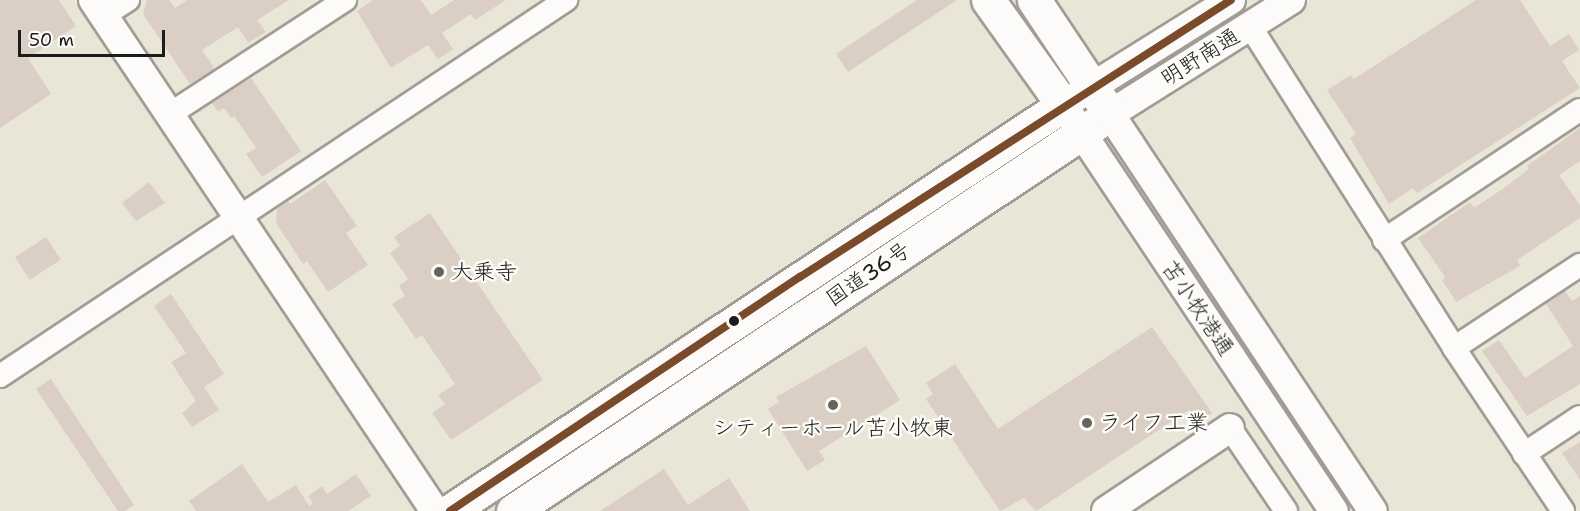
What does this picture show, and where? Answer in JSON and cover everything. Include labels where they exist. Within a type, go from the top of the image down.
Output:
[{"type":"highway","points":[[988,0],[1063,105]]},
{"type":"highway","points":[[1034,0],[1101,101]]},
{"type":"highway","name":"国道36号","points":[[513,511],[1082,133],[1101,101]]},
{"type":"highway","name":"国道36号","points":[[450,511],[1063,105]]},
{"type":"street","points":[[128,0],[98,8],[435,511]]},
{"type":"street","points":[[170,114],[345,0]]},
{"type":"street","points":[[0,376],[566,0]]},
{"type":"street","name":"明野南通","points":[[1101,101],[1231,0]]},
{"type":"street","name":"明野南通","points":[[1063,105],[1101,101],[1250,26],[1291,0]]},
{"type":"street","points":[[1250,26],[1384,240],[1563,511]]},
{"type":"street","name":"苫小牧港通","points":[[1101,101],[1373,511]]},
{"type":"street","name":"苫小牧港通","points":[[1063,105],[1334,511]]},
{"type":"street","points":[[1384,240],[1580,110]]},
{"type":"street","points":[[1454,348],[1580,264]]},
{"type":"street","points":[[1524,454],[1580,417]]},
{"type":"street","points":[[1106,511],[1230,428],[1286,511]]},
{"type":"building","points":[[0,0],[59,0],[76,26],[28,58],[51,94],[0,128]]},
{"type":"building","points":[[147,0],[169,0],[175,8],[187,0],[289,0],[257,20],[266,32],[248,43],[238,27],[202,50],[215,69],[190,84],[143,14]]},
{"type":"building","points":[[373,0],[421,0],[431,15],[454,0],[506,0],[475,20],[471,14],[442,33],[453,49],[438,59],[428,45],[391,68],[357,11]]},
{"type":"building","points":[[917,0],[957,0],[848,72],[836,54]]},
{"type":"building","points":[[1476,0],[1520,0],[1550,46],[1569,34],[1579,50],[1562,61],[1580,88],[1417,193],[1413,188],[1389,204],[1350,138],[1356,134],[1327,90],[1351,75],[1354,79]]},
{"type":"building","points":[[251,78],[301,151],[262,177],[246,154],[256,148],[234,116],[231,118],[224,108],[218,112],[212,103]]},
{"type":"building","points":[[1580,128],[1580,161],[1559,175],[1580,205],[1580,218],[1517,260],[1520,266],[1456,302],[1442,280],[1445,277],[1418,238],[1470,202],[1474,208],[1504,188],[1529,169],[1527,166]]},
{"type":"building","points":[[325,180],[357,226],[346,233],[368,265],[328,292],[307,261],[303,264],[276,223],[277,209],[288,201],[290,204]]},
{"type":"building","points":[[149,182],[165,203],[136,221],[122,203]]},
{"type":"building","points":[[430,213],[543,380],[451,440],[432,413],[445,404],[438,395],[455,384],[422,335],[416,339],[392,304],[405,296],[399,286],[408,279],[390,253],[400,246],[394,237]]},
{"type":"building","points":[[46,237],[61,260],[30,280],[15,257]]},
{"type":"building","points":[[1565,291],[1572,301],[1580,296],[1580,384],[1527,416],[1482,351],[1499,340],[1525,378],[1573,346],[1546,304]]},
{"type":"building","points":[[171,294],[224,374],[204,387],[219,410],[192,427],[182,413],[196,401],[171,362],[186,353],[154,306]]},
{"type":"building","points":[[1152,327],[1212,413],[1198,423],[1189,410],[1036,511],[1024,498],[1000,511],[926,399],[933,394],[926,383],[955,364],[998,429]]},
{"type":"building","name":"シティーホール苫小牧東","points":[[866,346],[900,400],[819,451],[825,460],[807,471],[768,409],[779,402],[776,397]]},
{"type":"building","points":[[51,379],[134,505],[125,511],[118,511],[36,389]]},
{"type":"building","points":[[1580,442],[1580,480],[1562,453]]},
{"type":"building","points":[[242,464],[268,502],[296,485],[309,506],[313,503],[308,496],[322,486],[327,494],[356,474],[371,496],[348,511],[196,511],[189,501]]},
{"type":"building","points":[[664,469],[688,505],[729,478],[750,511],[600,511]]},
{"type":"transit line","points":[[450,511],[800,277],[1231,0]]},
{"type":"place","name":"大乗寺","points":[[439,272]]},
{"type":"place","name":"シティーホール苫小牧東","points":[[833,405]]},
{"type":"place","name":"ライフ工業","points":[[1087,423]]}]
